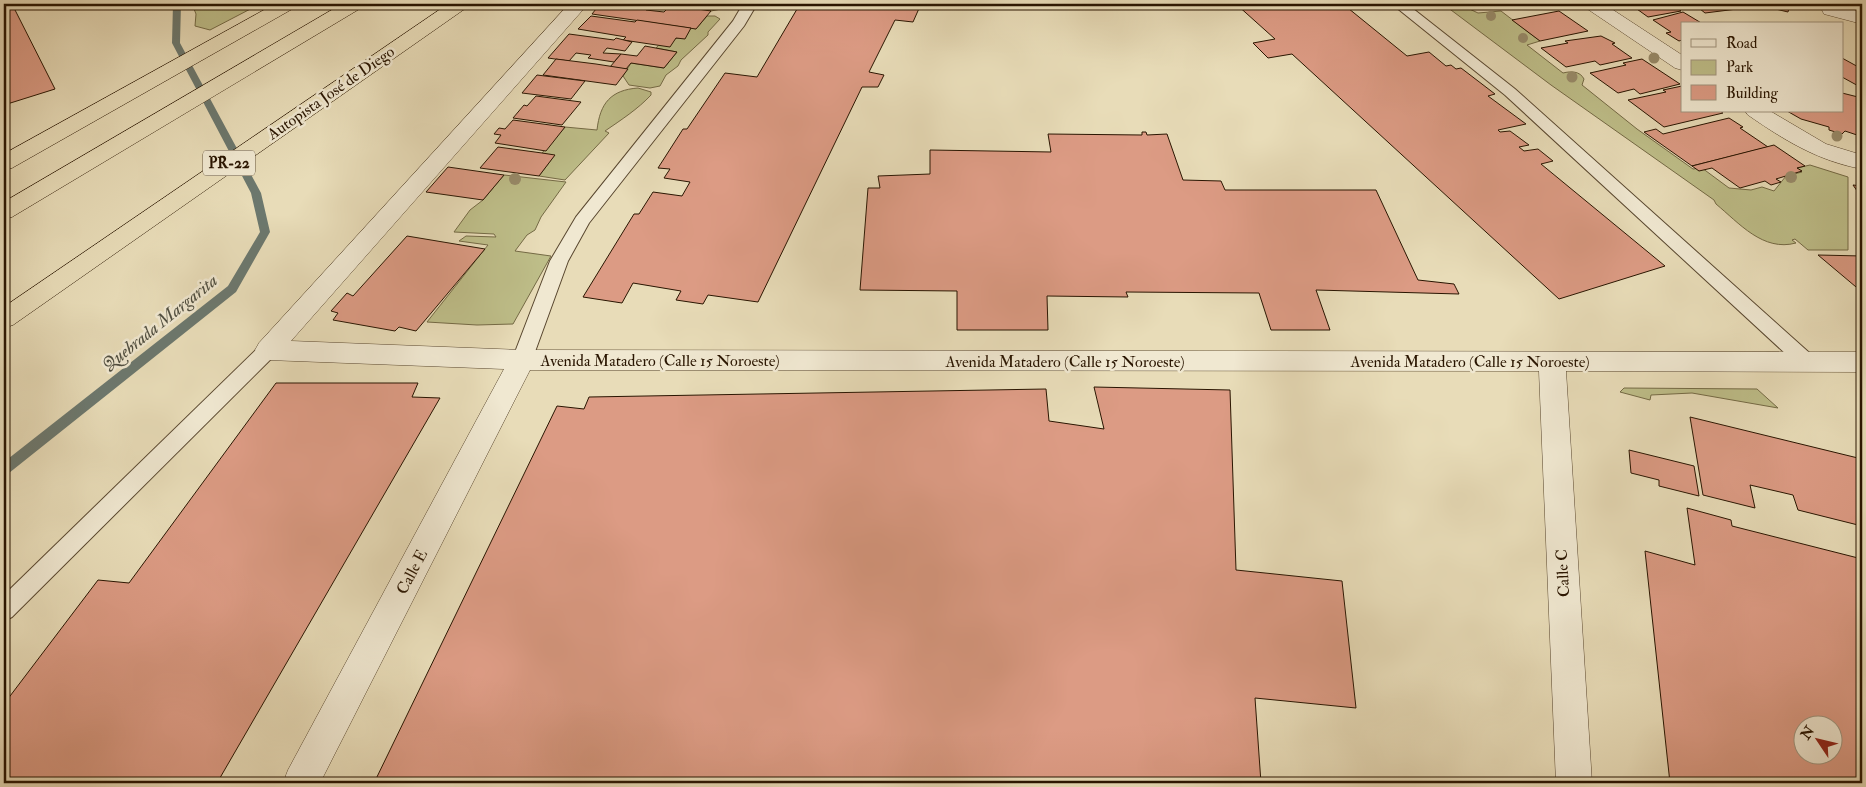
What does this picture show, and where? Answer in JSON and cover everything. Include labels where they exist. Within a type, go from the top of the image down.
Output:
[{"type":"highway","points":[[4,163],[288,4]]},
{"type":"highway","points":[[4,212],[354,4]]},
{"type":"highway","name":"Autopista José de Diego","points":[[4,319],[460,4]]},
{"type":"highway","points":[[4,159],[53,136]]},
{"type":"highway","points":[[4,218],[32,196]]},
{"type":"street","points":[[268,350],[578,4]]},
{"type":"street","points":[[1592,4],[1679,59]]},
{"type":"street","points":[[1829,12],[1862,18]]},
{"type":"street","points":[[1757,112],[1822,152],[1843,159],[1862,162]]},
{"type":"street","name":"Avenida Matadero (Calle 15 Noroeste)","points":[[268,350],[522,360],[1862,362]]},
{"type":"street","name":"Calle E","points":[[301,783],[522,360]]},
{"type":"street","name":"Calle C","points":[[1552,363],[1574,783]]},
{"type":"lane","points":[[522,360],[559,261],[582,221],[739,23],[750,4]]},
{"type":"lane","points":[[1399,4],[1510,92],[1807,362]]},
{"type":"lane","points":[[4,610],[268,350]]},
{"type":"green space","points":[[192,4],[260,4],[210,30],[195,26],[196,14]]},
{"type":"green space","points":[[674,4],[725,4],[721,9],[711,11]]},
{"type":"green space","points":[[1443,4],[1459,4],[1478,13],[1501,11],[1540,41],[1527,45],[1563,73],[1572,72],[1580,74],[1584,79],[1582,85],[1637,129],[1693,169],[1702,168],[1729,188],[1751,190],[1762,187],[1774,191],[1786,176],[1802,172],[1797,168],[1810,165],[1848,177],[1848,250],[1808,250],[1795,239],[1792,240],[1796,243],[1784,245],[1762,240],[1752,234],[1716,204],[1714,200],[1551,85]]},
{"type":"green space","points":[[707,16],[715,16],[720,19],[708,32],[708,35],[681,60],[678,66],[666,75],[660,86],[650,88],[629,85],[623,76],[631,63],[664,68],[677,52],[656,48],[669,40],[685,38],[691,28],[696,29]]},
{"type":"green space","points":[[638,88],[651,92],[651,95],[635,110],[605,131],[609,133],[565,180],[539,176],[554,156],[542,153],[565,127],[597,130],[601,112],[608,100],[621,92]]},
{"type":"green space","points":[[504,175],[566,182],[541,217],[535,230],[527,235],[515,251],[551,256],[513,324],[477,325],[427,322],[488,245],[459,241],[466,236],[496,237],[494,234],[454,232],[470,210],[483,200]]},
{"type":"green space","points":[[1624,388],[1757,389],[1778,408],[1692,393],[1651,395],[1650,400],[1620,392]]},
{"type":"building","points":[[4,4],[12,4],[55,89],[4,105]]},
{"type":"building","points":[[600,4],[650,4],[646,10],[664,12],[671,5],[711,11],[696,29],[592,14]]},
{"type":"building","points":[[800,4],[921,4],[913,22],[895,20],[869,72],[884,75],[878,87],[862,87],[758,302],[708,295],[703,304],[676,300],[681,291],[633,283],[622,303],[583,297],[634,214],[639,214],[653,192],[682,196],[690,182],[664,178],[670,169],[658,168],[683,129],[687,129],[725,73],[757,77]]},
{"type":"building","points":[[1236,4],[1343,4],[1407,56],[1429,52],[1446,66],[1451,65],[1456,69],[1461,68],[1495,94],[1488,96],[1526,124],[1498,130],[1500,132],[1510,131],[1529,145],[1519,147],[1524,151],[1538,149],[1553,161],[1541,164],[1665,266],[1559,299],[1292,54],[1268,58],[1253,43],[1275,39]]},
{"type":"building","points":[[1493,4],[1561,4],[1563,8],[1494,6]]},
{"type":"building","points":[[1630,4],[1672,4],[1681,11],[1648,17]]},
{"type":"building","points":[[1694,4],[1729,4],[1737,9],[1705,13]]},
{"type":"building","points":[[1755,4],[1790,4],[1788,12]]},
{"type":"building","points":[[1559,11],[1588,31],[1540,41],[1512,20]]},
{"type":"building","points":[[1683,12],[1700,22],[1681,22],[1681,40],[1679,41],[1666,33],[1671,32],[1653,20]]},
{"type":"building","points":[[591,16],[635,22],[637,20],[691,28],[685,39],[676,38],[670,47],[623,40],[626,37],[578,29]]},
{"type":"building","points":[[569,34],[614,40],[616,38],[632,42],[625,51],[607,48],[603,53],[621,54],[614,62],[588,58],[591,55],[576,53],[569,61],[548,58]]},
{"type":"building","points":[[1601,36],[1615,43],[1612,44],[1632,58],[1600,65],[1595,61],[1566,67],[1541,48],[1568,43],[1565,41]]},
{"type":"building","points":[[645,46],[677,52],[664,68],[631,63],[626,69],[610,67],[621,54],[637,56]]},
{"type":"building","points":[[556,59],[628,69],[616,85],[543,75]]},
{"type":"building","points":[[1642,59],[1680,84],[1640,94],[1634,89],[1618,93],[1590,73],[1626,65],[1623,63]]},
{"type":"building","points":[[1844,59],[1862,69],[1862,88],[1844,78]]},
{"type":"building","points":[[537,75],[585,81],[571,99],[522,93]]},
{"type":"building","points":[[1681,86],[1681,112],[1723,113],[1664,127],[1628,100],[1666,92],[1663,90]]},
{"type":"building","points":[[1844,94],[1862,98],[1862,115],[1858,114],[1857,135],[1845,131],[1842,134],[1829,130],[1829,127],[1801,119],[1789,112],[1844,112]]},
{"type":"building","points":[[536,96],[581,102],[562,125],[513,118],[524,105],[527,106]]},
{"type":"building","points":[[1729,118],[1768,147],[1692,166],[1644,132],[1656,129],[1663,134]]},
{"type":"building","points":[[513,120],[565,127],[546,151],[495,143],[501,135],[494,134],[499,128],[505,129]]},
{"type":"building","points":[[1142,132],[1146,132],[1147,135],[1167,134],[1183,180],[1221,181],[1225,190],[1376,190],[1418,280],[1454,284],[1459,294],[1316,290],[1330,330],[1271,330],[1259,293],[1126,292],[1128,297],[1047,296],[1048,330],[957,330],[957,291],[860,290],[868,188],[880,188],[878,176],[930,174],[930,150],[1051,152],[1048,134],[1142,135]]},
{"type":"building","points":[[1774,145],[1805,166],[1797,168],[1802,171],[1776,179],[1781,182],[1771,185],[1765,181],[1740,188],[1712,168],[1699,171],[1692,166]]},
{"type":"building","points":[[498,147],[555,155],[539,176],[480,168]]},
{"type":"building","points":[[448,167],[504,175],[483,200],[426,192]]},
{"type":"building","points":[[1853,185],[1862,186],[1862,198]]},
{"type":"building","points":[[407,236],[485,249],[416,331],[399,327],[395,331],[333,320],[338,313],[331,311],[347,293],[353,296]]},
{"type":"building","points":[[1818,255],[1862,256],[1862,292]]},
{"type":"building","points":[[276,383],[418,383],[412,397],[440,398],[217,783],[4,783],[4,704],[98,580],[129,583]]},
{"type":"building","points":[[1094,387],[1230,390],[1236,570],[1342,581],[1356,708],[1255,698],[1261,783],[374,783],[557,406],[584,409],[589,397],[1046,389],[1049,421],[1104,429]]},
{"type":"building","points":[[1690,417],[1862,459],[1862,526],[1798,510],[1793,495],[1750,485],[1755,508],[1703,495]]},
{"type":"building","points":[[1629,450],[1694,466],[1699,496],[1659,486],[1659,480],[1631,473]]},
{"type":"building","points":[[1687,508],[1731,520],[1732,526],[1862,559],[1862,783],[1670,783],[1645,551],[1695,565]]},
{"type":"waterway","name":"Quebrada Margarita","points":[[4,469],[232,289],[265,232],[256,193],[176,43],[177,4]]}]
